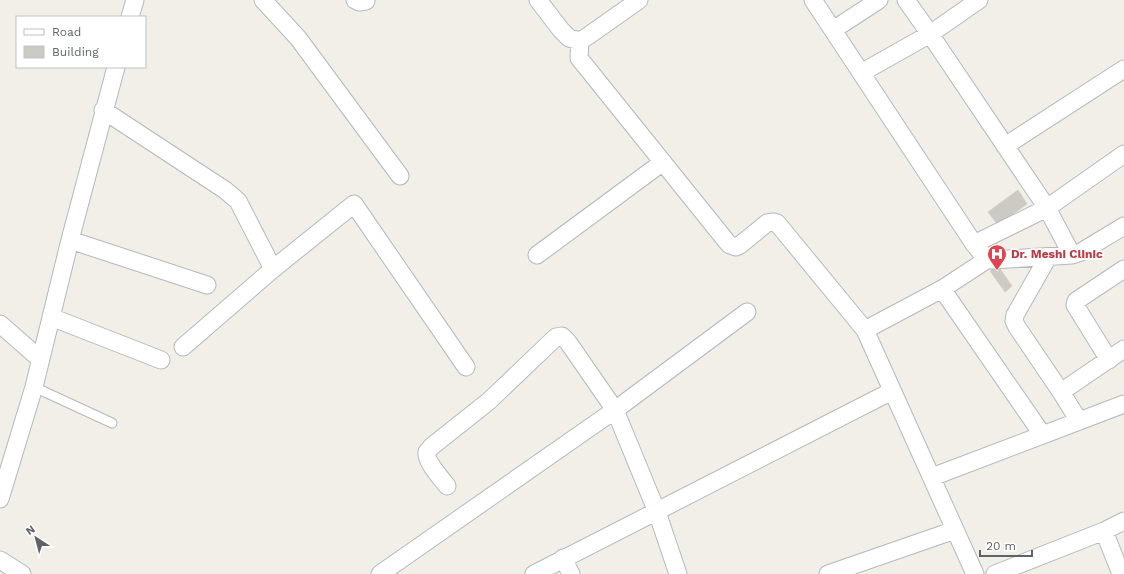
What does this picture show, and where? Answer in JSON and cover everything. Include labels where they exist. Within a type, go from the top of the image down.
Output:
[{"type":"street","points":[[130,16],[134,0]]},
{"type":"street","points":[[263,0],[298,38],[400,176]]},
{"type":"street","points":[[355,0],[359,2],[366,0]]},
{"type":"street","points":[[538,0],[569,38],[580,41],[639,0]]},
{"type":"street","points":[[813,0],[974,244],[988,259],[1072,255],[1081,252],[1124,226]]},
{"type":"street","points":[[833,30],[879,0]]},
{"type":"street","points":[[906,0],[1047,208],[1072,255]]},
{"type":"street","points":[[861,74],[930,34],[979,0]]},
{"type":"street","points":[[580,41],[579,58],[727,242],[736,247],[767,223],[776,223],[865,330],[975,574]]},
{"type":"street","points":[[0,499],[34,387],[70,240],[116,68]]},
{"type":"street","points":[[1005,146],[1124,69]]},
{"type":"street","points":[[104,110],[232,195],[238,201],[273,269]]},
{"type":"street","points":[[974,244],[1047,208],[1124,154]]},
{"type":"street","points":[[537,255],[663,162]]},
{"type":"street","points":[[183,347],[273,269],[354,204],[466,367]]},
{"type":"street","points":[[70,240],[207,285]]},
{"type":"street","points":[[1048,256],[1014,321],[1079,421]]},
{"type":"street","points":[[865,330],[942,289],[988,259]]},
{"type":"street","points":[[1109,360],[1075,303],[1124,269]]},
{"type":"street","points":[[942,289],[1042,434],[1041,435]]},
{"type":"street","points":[[380,574],[615,410],[747,312]]},
{"type":"street","points":[[51,317],[161,360]]},
{"type":"street","points":[[0,324],[40,359]]},
{"type":"street","points":[[447,486],[427,457],[428,450],[489,401],[556,337],[562,336],[565,338],[615,410],[657,512],[678,574]]},
{"type":"street","points":[[1061,392],[1124,349]]},
{"type":"street","points":[[534,574],[892,391]]},
{"type":"street","points":[[932,477],[1124,404]]},
{"type":"street","points":[[995,574],[1104,531],[1124,521]]},
{"type":"street","points":[[828,574],[955,530]]},
{"type":"street","points":[[1104,531],[1121,574]]},
{"type":"street","points":[[563,558],[571,574]]},
{"type":"street","points":[[0,560],[22,574]]},
{"type":"lane","points":[[34,387],[112,423]]},
{"type":"building","points":[[1018,190],[1027,204],[998,225],[988,212]]},
{"type":"building","points":[[998,266],[1012,286],[1005,292],[990,271]]},
{"type":"place","name":"Dr. Meshi Clinic","points":[[997,271]]}]
